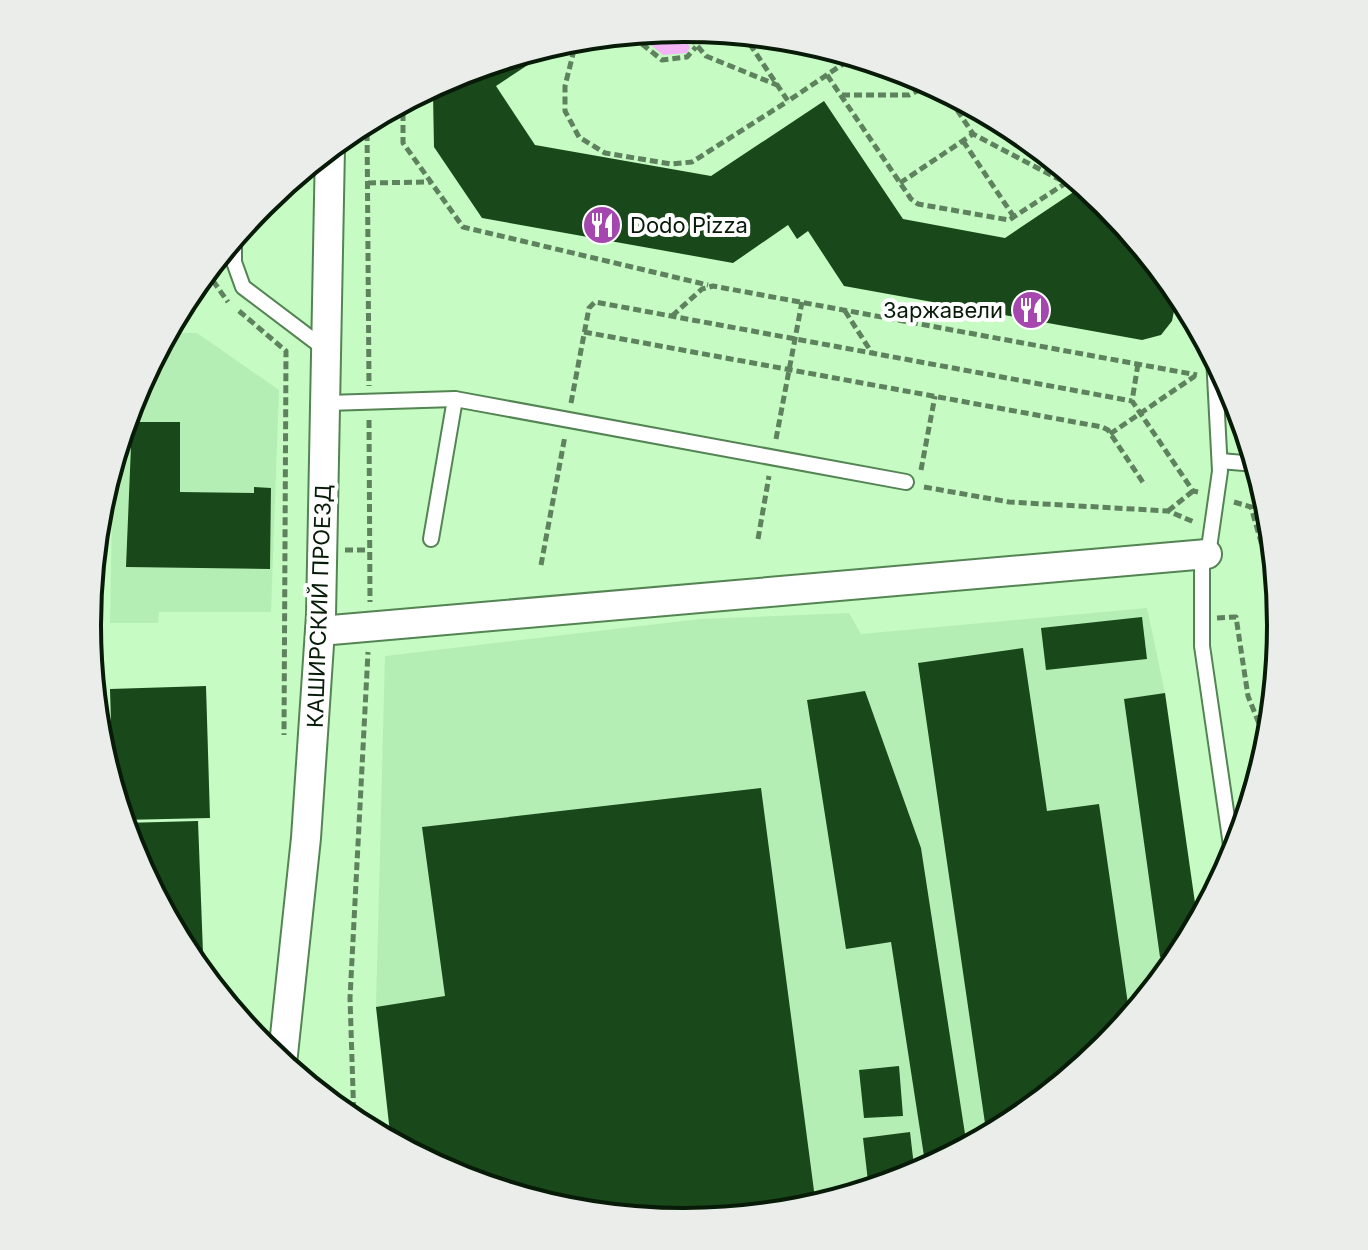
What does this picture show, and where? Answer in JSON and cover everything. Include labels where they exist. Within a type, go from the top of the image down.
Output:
[{"type":"street","name":"КАШИРСКИЙ ПРОЕЗД","points":[[284,1048],[306,838],[320,631],[329,351],[330,161]]},
{"type":"street","points":[[320,631],[1207,554]]},
{"type":"lane","points":[[234,255],[243,287],[329,351]]},
{"type":"lane","points":[[1216,386],[1220,461],[1218,497],[1207,554],[1202,564],[1202,646],[1229,831]]},
{"type":"lane","points":[[431,539],[455,399]]},
{"type":"lane","points":[[327,403],[455,399],[906,482]]},
{"type":"lane","points":[[1220,461],[1244,463]]},
{"type":"path","points":[[692,42],[706,56],[778,86]]},
{"type":"path","points":[[642,43],[662,60],[687,57],[696,47]]},
{"type":"path","points":[[751,46],[788,101]]},
{"type":"path","points":[[573,52],[565,86],[565,111],[579,137],[605,153],[671,164],[692,162],[843,64]]},
{"type":"path","points":[[827,75],[911,199],[923,206],[998,220],[1014,217],[1064,184]]},
{"type":"path","points":[[841,95],[909,95],[917,91]]},
{"type":"path","points":[[957,110],[973,134],[1059,179]]},
{"type":"path","points":[[403,115],[403,143],[463,227],[713,286],[1200,375],[1110,434]]},
{"type":"path","points":[[900,183],[973,134]]},
{"type":"path","points":[[353,1105],[350,998],[370,627],[367,136]]},
{"type":"path","points":[[963,141],[1014,217]]},
{"type":"path","points":[[367,183],[431,182]]},
{"type":"path","points":[[213,282],[221,296],[286,351],[284,743]]},
{"type":"path","points":[[672,316],[702,289],[713,286]]},
{"type":"path","points":[[541,565],[584,332],[589,308],[595,302],[1132,401]]},
{"type":"path","points":[[795,339],[802,302]]},
{"type":"path","points":[[844,310],[872,353]]},
{"type":"path","points":[[584,332],[1102,427],[1144,484]]},
{"type":"path","points":[[1138,364],[1132,401],[1193,491],[1251,507],[1261,540]]},
{"type":"path","points":[[935,396],[918,486],[1009,502],[1168,511],[1199,524],[1207,554]]},
{"type":"path","points":[[1212,618],[1236,617],[1248,696],[1259,723]]},
{"type":"shaded area","points":[[686,42],[690,47],[687,53],[663,55],[648,43]]},
{"type":"shaded area","points":[[179,333],[197,333],[279,390],[271,612],[159,612],[158,623],[110,623],[112,511],[121,474],[145,402]]},
{"type":"shaded area","points":[[1147,608],[1165,693],[1195,905],[1147,980],[1096,1037],[1039,1088],[1008,1110],[942,1148],[907,1164],[835,1188],[760,1203],[722,1207],[646,1207],[570,1197],[461,1164],[393,1131],[376,1007],[385,656],[700,619],[849,613],[861,634]]},
{"type":"building","points":[[532,62],[496,86],[535,145],[711,176],[824,101],[903,219],[1005,238],[1073,192],[1147,270],[1174,310],[1172,321],[1161,335],[1142,340],[844,286],[808,231],[797,239],[788,225],[733,263],[482,218],[434,147],[433,99]]},
{"type":"building","points":[[138,422],[180,422],[180,492],[254,493],[254,487],[271,488],[270,569],[126,567],[131,441]]},
{"type":"building","points":[[1142,617],[1147,659],[1046,670],[1041,628]]},
{"type":"building","points":[[1023,648],[1047,811],[1099,804],[1128,1002],[1096,1037],[1039,1088],[985,1124],[918,663]]},
{"type":"building","points":[[206,686],[210,818],[135,820],[112,739],[110,689]]},
{"type":"building","points":[[865,691],[921,848],[965,1135],[924,1156],[891,942],[846,949],[807,700]]},
{"type":"building","points":[[1165,693],[1195,905],[1164,956],[1160,957],[1124,699]]},
{"type":"building","points":[[761,788],[814,1193],[722,1207],[646,1207],[608,1203],[570,1197],[497,1177],[461,1164],[389,1128],[376,1007],[445,996],[422,827]]},
{"type":"building","points":[[198,821],[203,953],[161,883],[136,823]]},
{"type":"building","points":[[899,1066],[903,1116],[864,1118],[859,1070]]},
{"type":"building","points":[[910,1132],[913,1161],[868,1178],[863,1138]]},
{"type":"place","name":"Dodo Pizza","points":[[602,225]]},
{"type":"place","name":"Заржавели","points":[[1031,310]]}]
